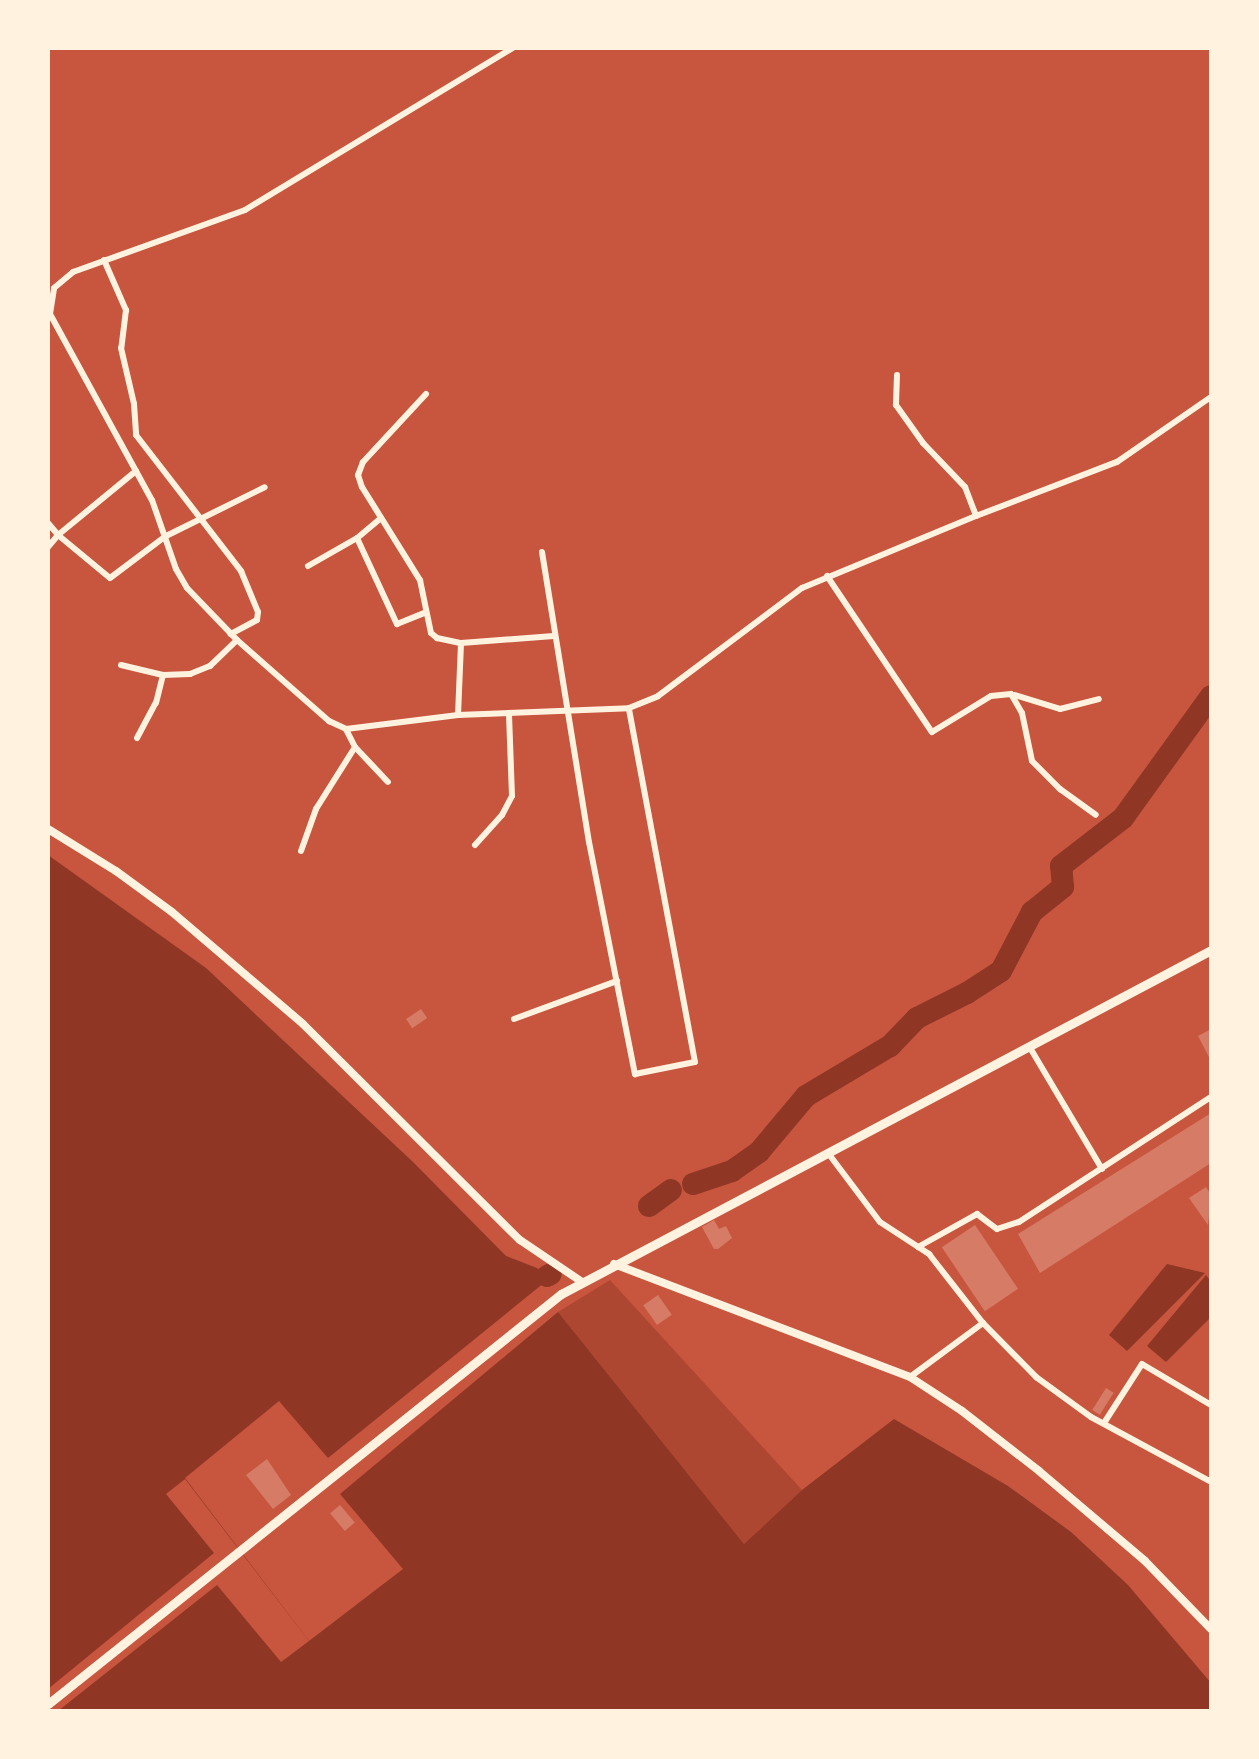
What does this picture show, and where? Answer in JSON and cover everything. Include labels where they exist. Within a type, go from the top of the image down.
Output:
[{"type":"main road","points":[[48,1704],[561,1294],[1211,950]]},
{"type":"street","points":[[513,48],[245,210],[73,272],[54,288],[49,314],[136,471],[166,536],[176,569],[187,588],[234,637],[329,721],[346,729],[458,715],[629,708],[658,696],[802,588],[1117,462],[1211,397]]},
{"type":"street","points":[[104,260],[126,310],[121,348],[134,404],[136,435],[241,571],[258,612],[257,620],[234,637],[210,666],[190,674],[163,675],[121,665]]},
{"type":"street","points":[[897,375],[896,405],[923,443],[965,487],[976,516]]},
{"type":"street","points":[[426,394],[359,470],[362,487],[420,580],[431,633],[437,638],[461,643],[554,636]]},
{"type":"street","points":[[48,547],[58,535],[136,471]]},
{"type":"street","points":[[48,523],[110,578],[166,536],[265,487]]},
{"type":"street","points":[[308,566],[357,538],[381,518]]},
{"type":"street","points":[[357,538],[397,624],[426,612]]},
{"type":"street","points":[[542,552],[554,636],[571,712],[589,842],[635,1074],[695,1062],[629,708]]},
{"type":"street","points":[[827,576],[932,732],[991,696],[1011,694],[1060,709],[1099,699]]},
{"type":"street","points":[[458,715],[461,643]]},
{"type":"street","points":[[137,738],[156,703],[163,675]]},
{"type":"street","points":[[1011,694],[1022,713],[1032,761],[1060,789],[1096,815]]},
{"type":"street","points":[[475,845],[502,815],[512,796],[509,713]]},
{"type":"street","points":[[346,729],[355,747],[388,782]]},
{"type":"street","points":[[301,851],[316,809],[355,747]]},
{"type":"street","points":[[48,829],[127,879],[244,973],[378,1095],[520,1240],[582,1282]]},
{"type":"street","points":[[514,1019],[617,981]]},
{"type":"street","points":[[1029,1046],[1102,1169]]},
{"type":"street","points":[[918,1247],[977,1214],[997,1229],[1019,1222],[1211,1097]]},
{"type":"street","points":[[828,1153],[880,1222],[929,1254],[983,1323],[1036,1377],[1104,1423],[1210,1481]]},
{"type":"street","points":[[614,1264],[910,1377],[962,1411],[1086,1510],[1145,1561],[1211,1629]]},
{"type":"street","points":[[910,1377],[983,1323]]},
{"type":"street","points":[[1104,1423],[1142,1364],[1211,1405]]},
{"type":"shaded area","points":[[48,855],[206,968],[413,1162],[506,1256],[537,1268],[550,1278],[328,1458],[279,1401],[185,1478],[309,1641],[403,1569],[340,1494],[558,1312],[744,1544],[802,1490],[894,1419],[1008,1486],[1071,1532],[1128,1585],[1211,1683],[1211,1711],[48,1711]]},
{"type":"shaded area","points":[[1167,1264],[1205,1273],[1127,1351],[1109,1335]]},
{"type":"shaded area","points":[[1206,1275],[1211,1282],[1211,1317],[1166,1362],[1147,1346]]},
{"type":"shaded area","points":[[610,1280],[802,1490],[744,1544],[558,1312]]},
{"type":"pier","points":[[185,1479],[309,1641],[281,1662],[217,1585],[58,1711],[48,1711],[48,1689],[214,1553],[166,1494]]},
{"type":"building","points":[[421,1009],[427,1018],[412,1028],[406,1019]]},
{"type":"building","points":[[1211,1029],[1211,1061],[1198,1036]]},
{"type":"building","points":[[1211,1113],[1211,1163],[1040,1273],[1018,1234]]},
{"type":"building","points":[[1206,1187],[1211,1195],[1208,1225],[1189,1198]]},
{"type":"building","points":[[714,1220],[719,1229],[726,1226],[732,1238],[718,1249],[714,1249],[702,1227]]},
{"type":"building","points":[[975,1225],[1018,1289],[985,1311],[942,1247]]},
{"type":"building","points":[[658,1295],[672,1315],[657,1325],[643,1305]]},
{"type":"building","points":[[1106,1388],[1114,1393],[1100,1415],[1092,1410]]},
{"type":"building","points":[[267,1459],[291,1495],[273,1509],[246,1475]]},
{"type":"building","points":[[340,1505],[355,1523],[345,1531],[330,1513]]},
{"type":"waterway","points":[[693,1184],[732,1171],[759,1152],[806,1096],[890,1046],[917,1018],[967,993],[1001,971],[1032,912],[1063,887],[1061,866],[1123,818],[1211,696]]},
{"type":"waterway","points":[[649,1206],[671,1190]]},
{"type":"waterway","points":[[547,1276],[551,1274]]}]
